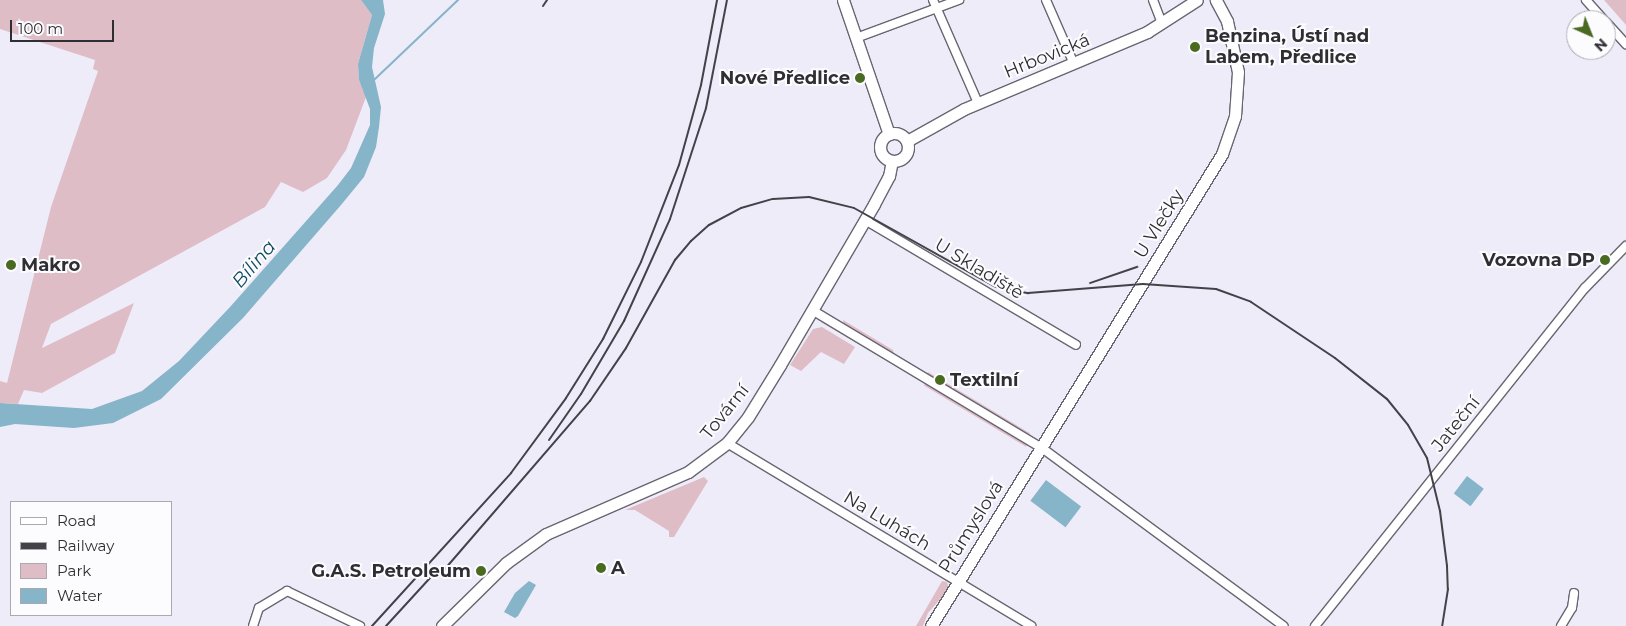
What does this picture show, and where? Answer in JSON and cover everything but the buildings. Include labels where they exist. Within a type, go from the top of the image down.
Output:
[{"type":"street","points":[[843,0],[889,134]]},
{"type":"street","points":[[933,0],[978,103]]},
{"type":"street","points":[[856,38],[959,0]]},
{"type":"street","points":[[1046,0],[1074,64]]},
{"type":"street","points":[[1153,0],[1162,23]]},
{"type":"street","name":"Hrbovická","points":[[907,141],[978,103],[1074,64],[1162,23],[1197,0]]},
{"type":"street","name":"U Vlečky","points":[[1042,448],[1222,154],[1235,116],[1238,72],[1227,21],[1216,0]]},
{"type":"street","points":[[1586,0],[1595,10]]},
{"type":"street","points":[[1616,33],[1626,44]]},
{"type":"street","points":[[898,133],[907,141],[907,154],[900,160],[892,161],[882,155],[880,149],[883,138],[889,134],[898,133]]},
{"type":"street","name":"Tovární","points":[[442,626],[506,562],[541,538],[688,472],[727,443],[762,395],[866,220],[889,176],[892,161]]},
{"type":"street","name":"U Skladiště","points":[[866,220],[1076,345]]},
{"type":"street","name":"Jateční","points":[[1315,626],[1579,296],[1626,246]]},
{"type":"street","points":[[812,310],[1042,448],[1283,626]]},
{"type":"street","name":"Na Luhách","points":[[727,443],[1031,626]]},
{"type":"street","name":"Průmyslová","points":[[931,626],[1042,448]]},
{"type":"street","points":[[254,626],[259,608],[287,591],[360,626]]},
{"type":"street","points":[[1561,626],[1572,608],[1574,593]]},
{"type":"green space","points":[[0,0],[361,0],[372,15],[358,64],[359,80],[366,97],[346,150],[327,178],[303,192],[281,182],[265,207],[51,324],[42,348],[134,303],[115,353],[42,393],[24,390],[18,404],[0,403],[0,381],[7,383],[51,207],[98,71],[93,69],[95,60],[0,29]]},
{"type":"green space","points":[[1604,0],[1626,0],[1626,25],[1616,14],[1616,10],[1613,10]]},
{"type":"green space","points":[[843,320],[893,350],[894,354],[844,325]]},
{"type":"green space","points":[[823,321],[889,359],[889,362],[821,322]]},
{"type":"green space","points":[[822,327],[855,347],[844,364],[821,352],[801,371],[790,365],[813,329]]},
{"type":"green space","points":[[928,372],[1030,433],[1028,437],[926,375]]},
{"type":"green space","points":[[926,382],[1028,443],[1026,447],[924,385]]},
{"type":"green space","points":[[704,477],[708,481],[674,537],[669,537],[669,531],[635,510],[625,510]]},
{"type":"green space","points":[[942,581],[947,582],[949,589],[928,613],[923,626],[916,626]]},
{"type":"water","points":[[361,0],[383,0],[385,14],[374,48],[372,67],[381,107],[376,147],[364,177],[341,205],[243,318],[161,399],[113,423],[74,428],[15,424],[0,427],[0,403],[92,409],[142,391],[179,361],[230,307],[338,185],[351,168],[370,125],[370,109],[359,80],[358,64],[372,15]]},
{"type":"water","points":[[1467,476],[1484,489],[1471,506],[1454,494]]},
{"type":"water","points":[[1046,480],[1081,506],[1065,527],[1030,501]]},
{"type":"water","points":[[529,581],[536,585],[518,616],[515,618],[504,612],[515,593]]},
{"type":"waterway","points":[[375,79],[458,0]]},
{"type":"railway","points":[[543,6],[547,0]]},
{"type":"railway","points":[[372,626],[511,473],[566,398],[603,339],[641,262],[679,165],[701,85],[717,0]]},
{"type":"railway","points":[[549,440],[581,394],[624,321],[670,219],[706,108],[727,0]]},
{"type":"railway","points":[[438,577],[590,401],[626,348],[675,260],[691,241],[709,225],[741,208],[773,199],[809,197],[854,208],[996,287],[1028,293],[1143,284],[1216,289],[1251,302],[1335,358],[1387,399],[1408,425],[1427,458],[1440,511],[1447,566],[1448,589],[1442,626]]},
{"type":"railway","points":[[1090,283],[1137,267]]},
{"type":"railway","points":[[386,626],[440,567]]},
{"type":"place","name":"Benzina, Ústí nad Labem, Předlice","points":[[1195,47]]},
{"type":"place","name":"Nové Předlice","points":[[860,78]]},
{"type":"place","name":"Vozovna DP","points":[[1605,260]]},
{"type":"place","name":"Makro","points":[[11,265]]},
{"type":"place","name":"Textilní","points":[[940,380]]},
{"type":"place","name":"A","points":[[601,568]]},
{"type":"place","name":"G.A.S. Petroleum","points":[[481,571]]},
{"type":"water label","name":"Bílina","points":[[254,264]]}]
